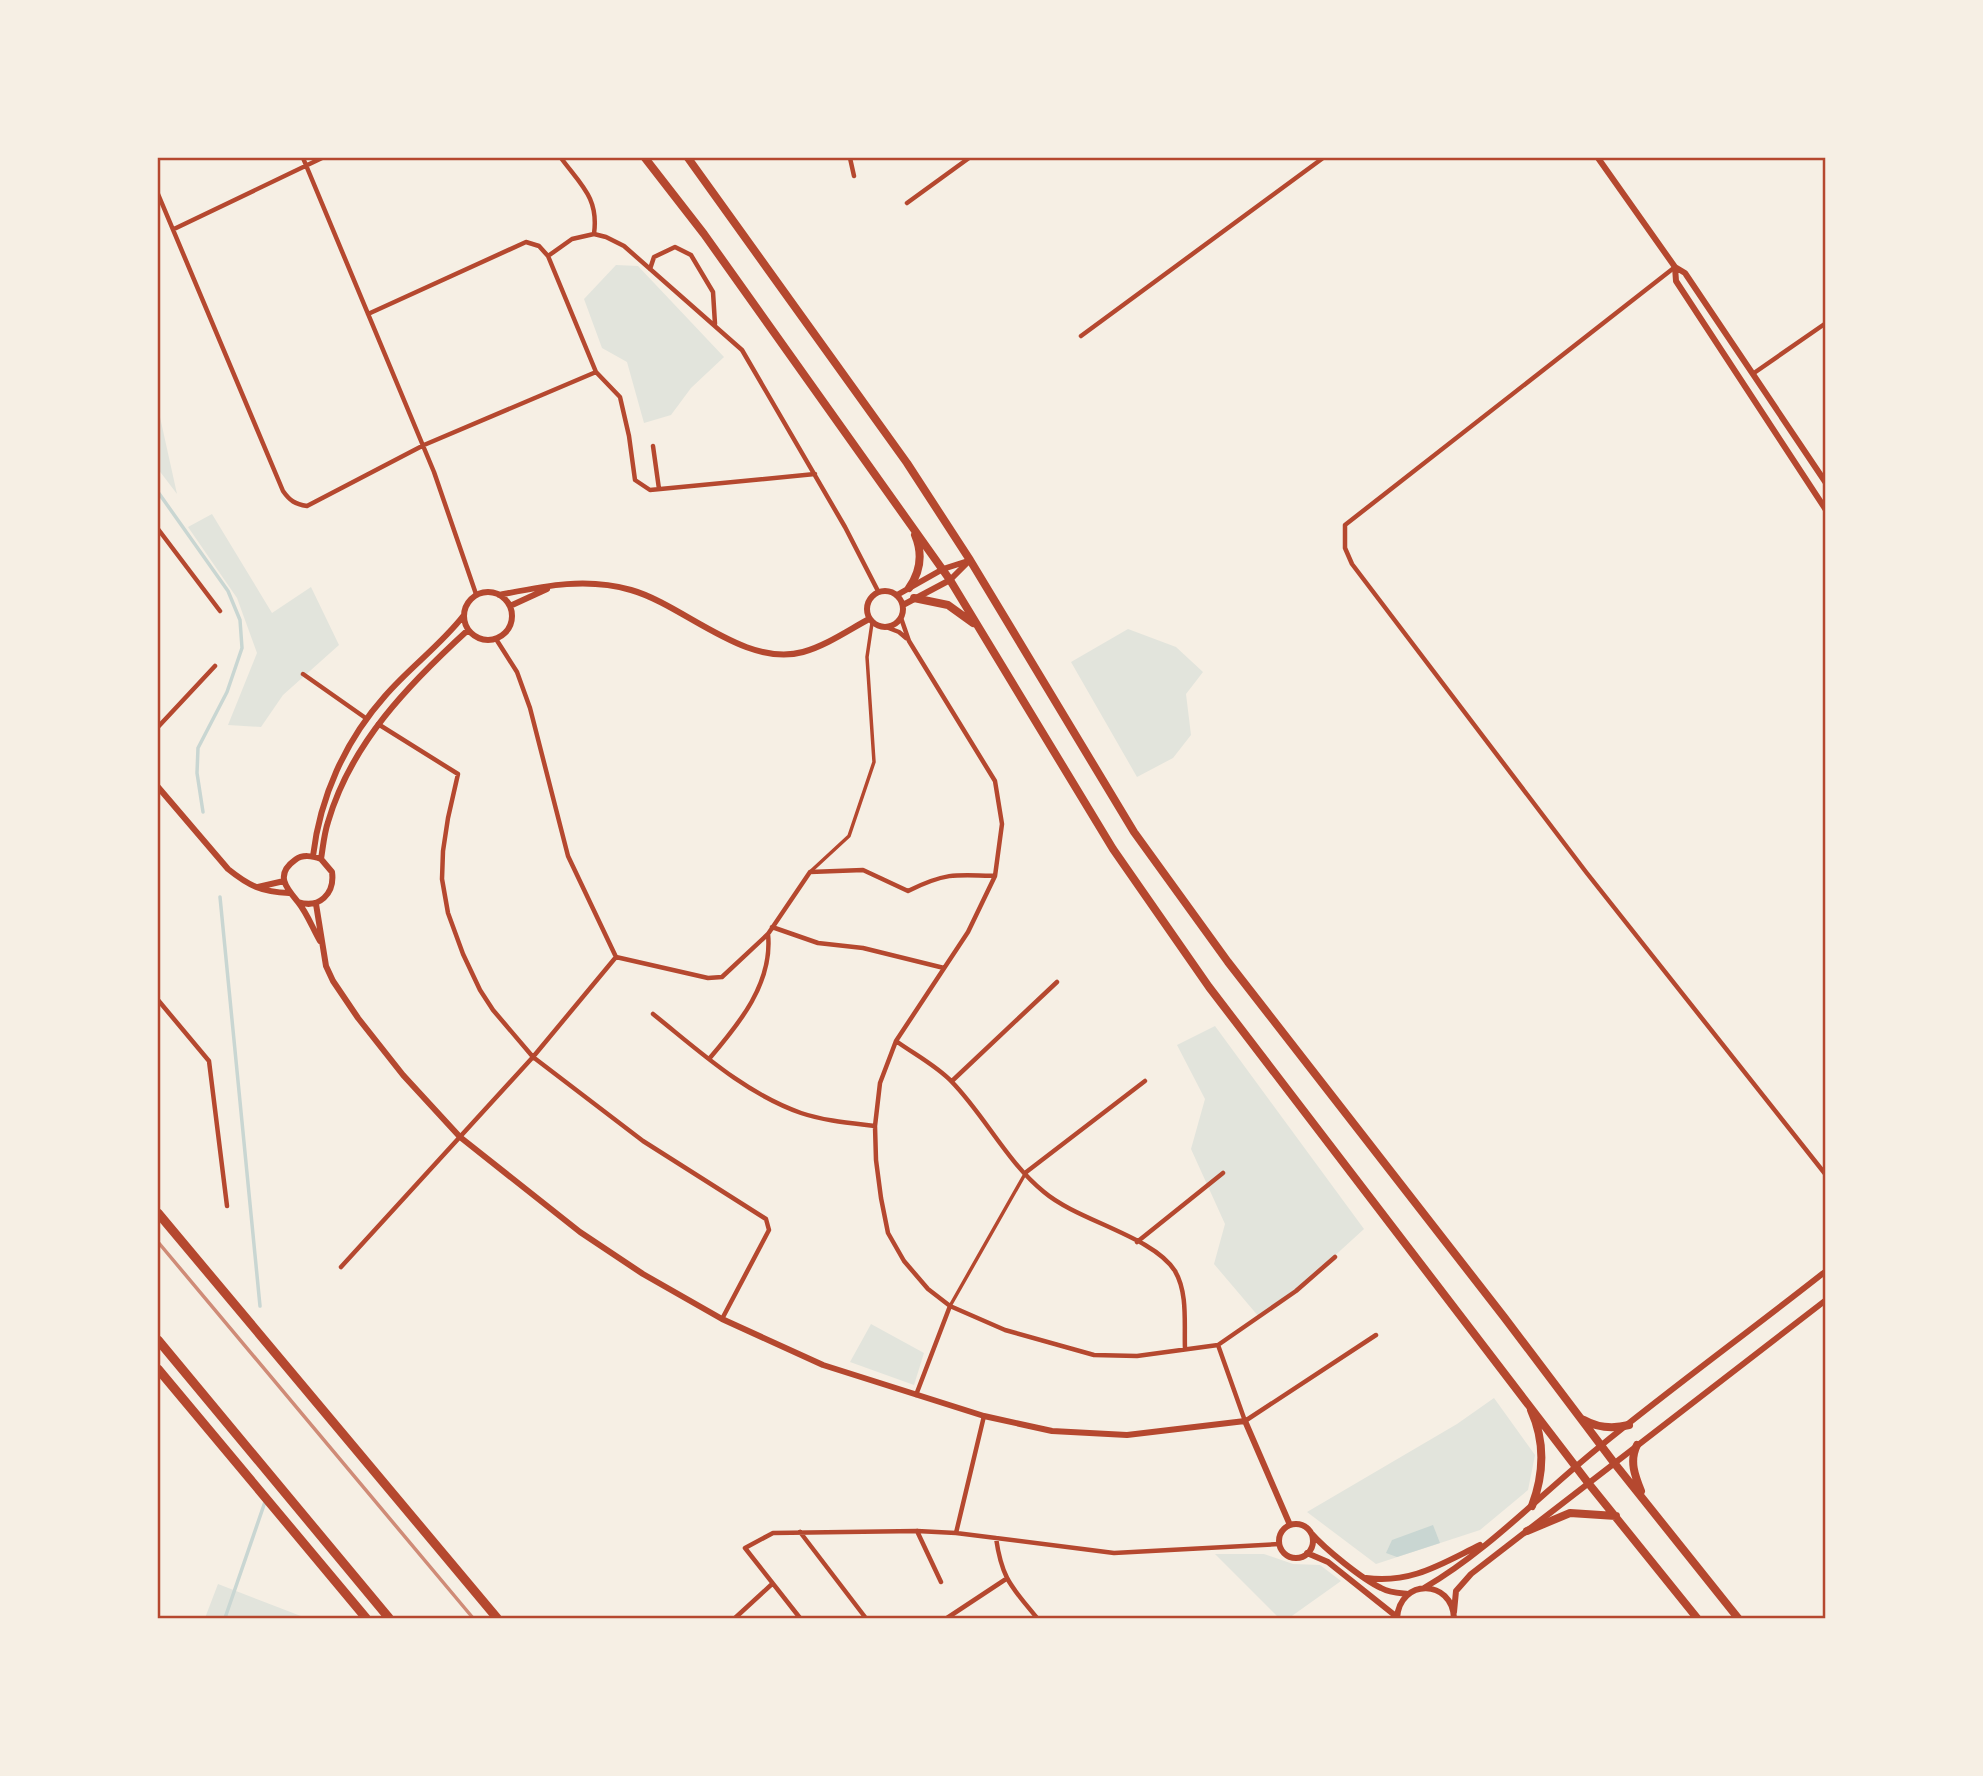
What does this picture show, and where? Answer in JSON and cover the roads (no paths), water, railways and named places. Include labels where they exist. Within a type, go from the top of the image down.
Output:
[{"type":"highway","points":[[645,158],[705,234],[943,569],[986,636],[1112,849],[1209,987],[1589,1484],[1697,1619]]},
{"type":"highway","points":[[688,158],[906,463],[970,560],[1142,842],[1227,961],[1504,1317],[1579,1418],[1738,1619]]},
{"type":"highway","points":[[898,504],[918,543],[920,554],[918,572],[909,588]]},
{"type":"highway","points":[[914,598],[938,601],[956,609],[986,636]]},
{"type":"highway","points":[[158,1213],[497,1619]]},
{"type":"highway","points":[[158,1340],[389,1619]]},
{"type":"highway","points":[[158,1369],[366,1619]]},
{"type":"highway","points":[[1525,1398],[1534,1416],[1542,1448],[1538,1490],[1532,1506]]},
{"type":"highway","points":[[1579,1418],[1602,1427],[1629,1425]]},
{"type":"highway","points":[[1637,1445],[1633,1455],[1633,1470],[1643,1497]]},
{"type":"highway","points":[[1527,1531],[1570,1513],[1616,1516]]},
{"type":"street","points":[[303,158],[424,445],[476,594]]},
{"type":"street","points":[[174,229],[322,158]]},
{"type":"street","points":[[561,158],[590,197],[596,219],[594,234]]},
{"type":"street","points":[[850,158],[854,176]]},
{"type":"street","points":[[907,203],[969,158]]},
{"type":"street","points":[[1081,336],[1323,158]]},
{"type":"street","points":[[1598,158],[1675,267],[1685,273],[1825,483]]},
{"type":"street","points":[[158,194],[288,499],[307,506],[424,445],[596,372]]},
{"type":"street","points":[[548,256],[572,239],[594,234],[606,237],[624,246],[743,350],[815,474],[878,591]]},
{"type":"street","points":[[368,314],[526,242],[539,246],[548,256],[596,372],[620,397],[635,480],[650,490],[815,474]]},
{"type":"street","points":[[650,269],[654,257],[675,247],[691,255],[713,292],[715,324]]},
{"type":"street","points":[[1675,267],[1676,281],[1825,510]]},
{"type":"street","points":[[1675,267],[1345,524],[1345,548],[1352,564],[1586,872],[1825,1175]]},
{"type":"street","points":[[1754,373],[1825,323]]},
{"type":"street","points":[[653,446],[659,489]]},
{"type":"street","points":[[158,529],[220,611]]},
{"type":"street","points":[[897,595],[943,569],[970,560]]},
{"type":"street","points":[[903,605],[950,580],[970,560]]},
{"type":"street","points":[[499,595],[558,584],[593,583],[632,590],[745,648],[778,654],[800,653],[871,621],[899,632],[909,641]]},
{"type":"street","points":[[510,606],[558,584]]},
{"type":"street","points":[[616,957],[708,978],[722,977],[768,934],[810,872],[849,836],[874,762],[867,657],[871,621],[867,603],[878,591],[888,591],[897,595],[903,605],[901,618],[909,641],[995,781],[1002,824],[995,876],[968,932],[896,1041],[880,1083],[875,1126],[876,1160],[888,1233],[904,1261],[928,1289],[950,1306],[1005,1330],[1094,1355],[1137,1356],[1218,1345],[1296,1291],[1335,1257]]},
{"type":"street","points":[[313,856],[324,799],[341,762],[385,695],[451,631],[476,594],[492,592],[499,595],[510,606],[512,622],[503,635],[496,639],[481,639],[468,630],[464,615]]},
{"type":"street","points":[[886,627],[892,626],[901,618]]},
{"type":"street","points":[[321,859],[328,822],[350,765],[377,724],[430,664],[468,630]]},
{"type":"street","points":[[496,639],[517,672],[569,856],[616,957]]},
{"type":"street","points":[[158,727],[215,666]]},
{"type":"street","points":[[303,674],[367,719]]},
{"type":"street","points":[[377,724],[458,774],[447,818],[443,851],[442,879],[448,913],[480,990],[509,1030],[533,1057],[643,1141],[766,1219],[769,1230],[722,1319]]},
{"type":"street","points":[[158,787],[228,869],[265,892],[289,894]]},
{"type":"street","points":[[298,902],[316,904],[327,897],[333,881],[328,864],[321,859],[304,856],[295,860],[288,866],[284,881],[289,894],[298,902],[322,946]]},
{"type":"street","points":[[810,872],[863,870],[908,891],[933,878],[956,874],[995,876]]},
{"type":"street","points":[[256,887],[284,881]]},
{"type":"street","points":[[316,904],[326,966],[333,981],[403,1075],[460,1137],[580,1232],[643,1274],[722,1319],[823,1365],[984,1416],[1052,1431],[1127,1435],[1245,1421],[1376,1335]]},
{"type":"street","points":[[772,927],[818,943],[863,948],[944,968]]},
{"type":"street","points":[[709,1059],[743,1018],[760,982],[770,953],[768,934]]},
{"type":"street","points":[[341,1267],[533,1057],[616,957]]},
{"type":"street","points":[[952,1081],[1058,982]]},
{"type":"street","points":[[158,1000],[209,1061],[227,1206]]},
{"type":"street","points":[[653,1014],[739,1081],[784,1106],[839,1122],[875,1126]]},
{"type":"street","points":[[896,1041],[952,1081],[1025,1174],[1043,1192],[1070,1211],[1156,1252],[1173,1269],[1182,1287],[1185,1350]]},
{"type":"street","points":[[916,1395],[950,1306],[1025,1174],[1145,1081]]},
{"type":"street","points":[[1137,1242],[1223,1173]]},
{"type":"street","points":[[1307,1553],[1328,1562],[1397,1618],[1400,1604],[1408,1594],[1445,1576],[1494,1538],[1576,1466],[1825,1271]]},
{"type":"street","points":[[1454,1615],[1456,1591],[1462,1583],[1825,1300]]},
{"type":"street","points":[[1218,1345],[1245,1421],[1290,1525]]},
{"type":"street","points":[[956,1533],[984,1416]]},
{"type":"street","points":[[1311,1533],[1312,1544],[1302,1556],[1290,1557],[1281,1549],[1281,1533],[1290,1525],[1302,1525],[1311,1533],[1319,1542],[1366,1578],[1383,1589],[1408,1594]]},
{"type":"street","points":[[917,1531],[941,1582]]},
{"type":"street","points":[[800,1532],[865,1617]]},
{"type":"street","points":[[800,1619],[745,1548],[773,1533],[956,1533],[1114,1553],[1279,1544]]},
{"type":"street","points":[[996,1538],[999,1563],[1006,1579],[1037,1619]]},
{"type":"street","points":[[1366,1578],[1385,1581],[1406,1578],[1494,1538]]},
{"type":"street","points":[[947,1619],[1006,1579]]},
{"type":"street","points":[[734,1619],[772,1584]]},
{"type":"street","points":[[1424,1588],[1442,1594],[1449,1600],[1454,1615]]},
{"type":"waterway","points":[[158,492],[228,591],[240,620],[242,648],[227,692],[198,748],[197,773],[203,812]]},
{"type":"waterway","points":[[220,897],[260,1306]]},
{"type":"waterway","points":[[225,1618],[266,1499]]},
{"type":"railway","points":[[158,1242],[473,1618]]}]
